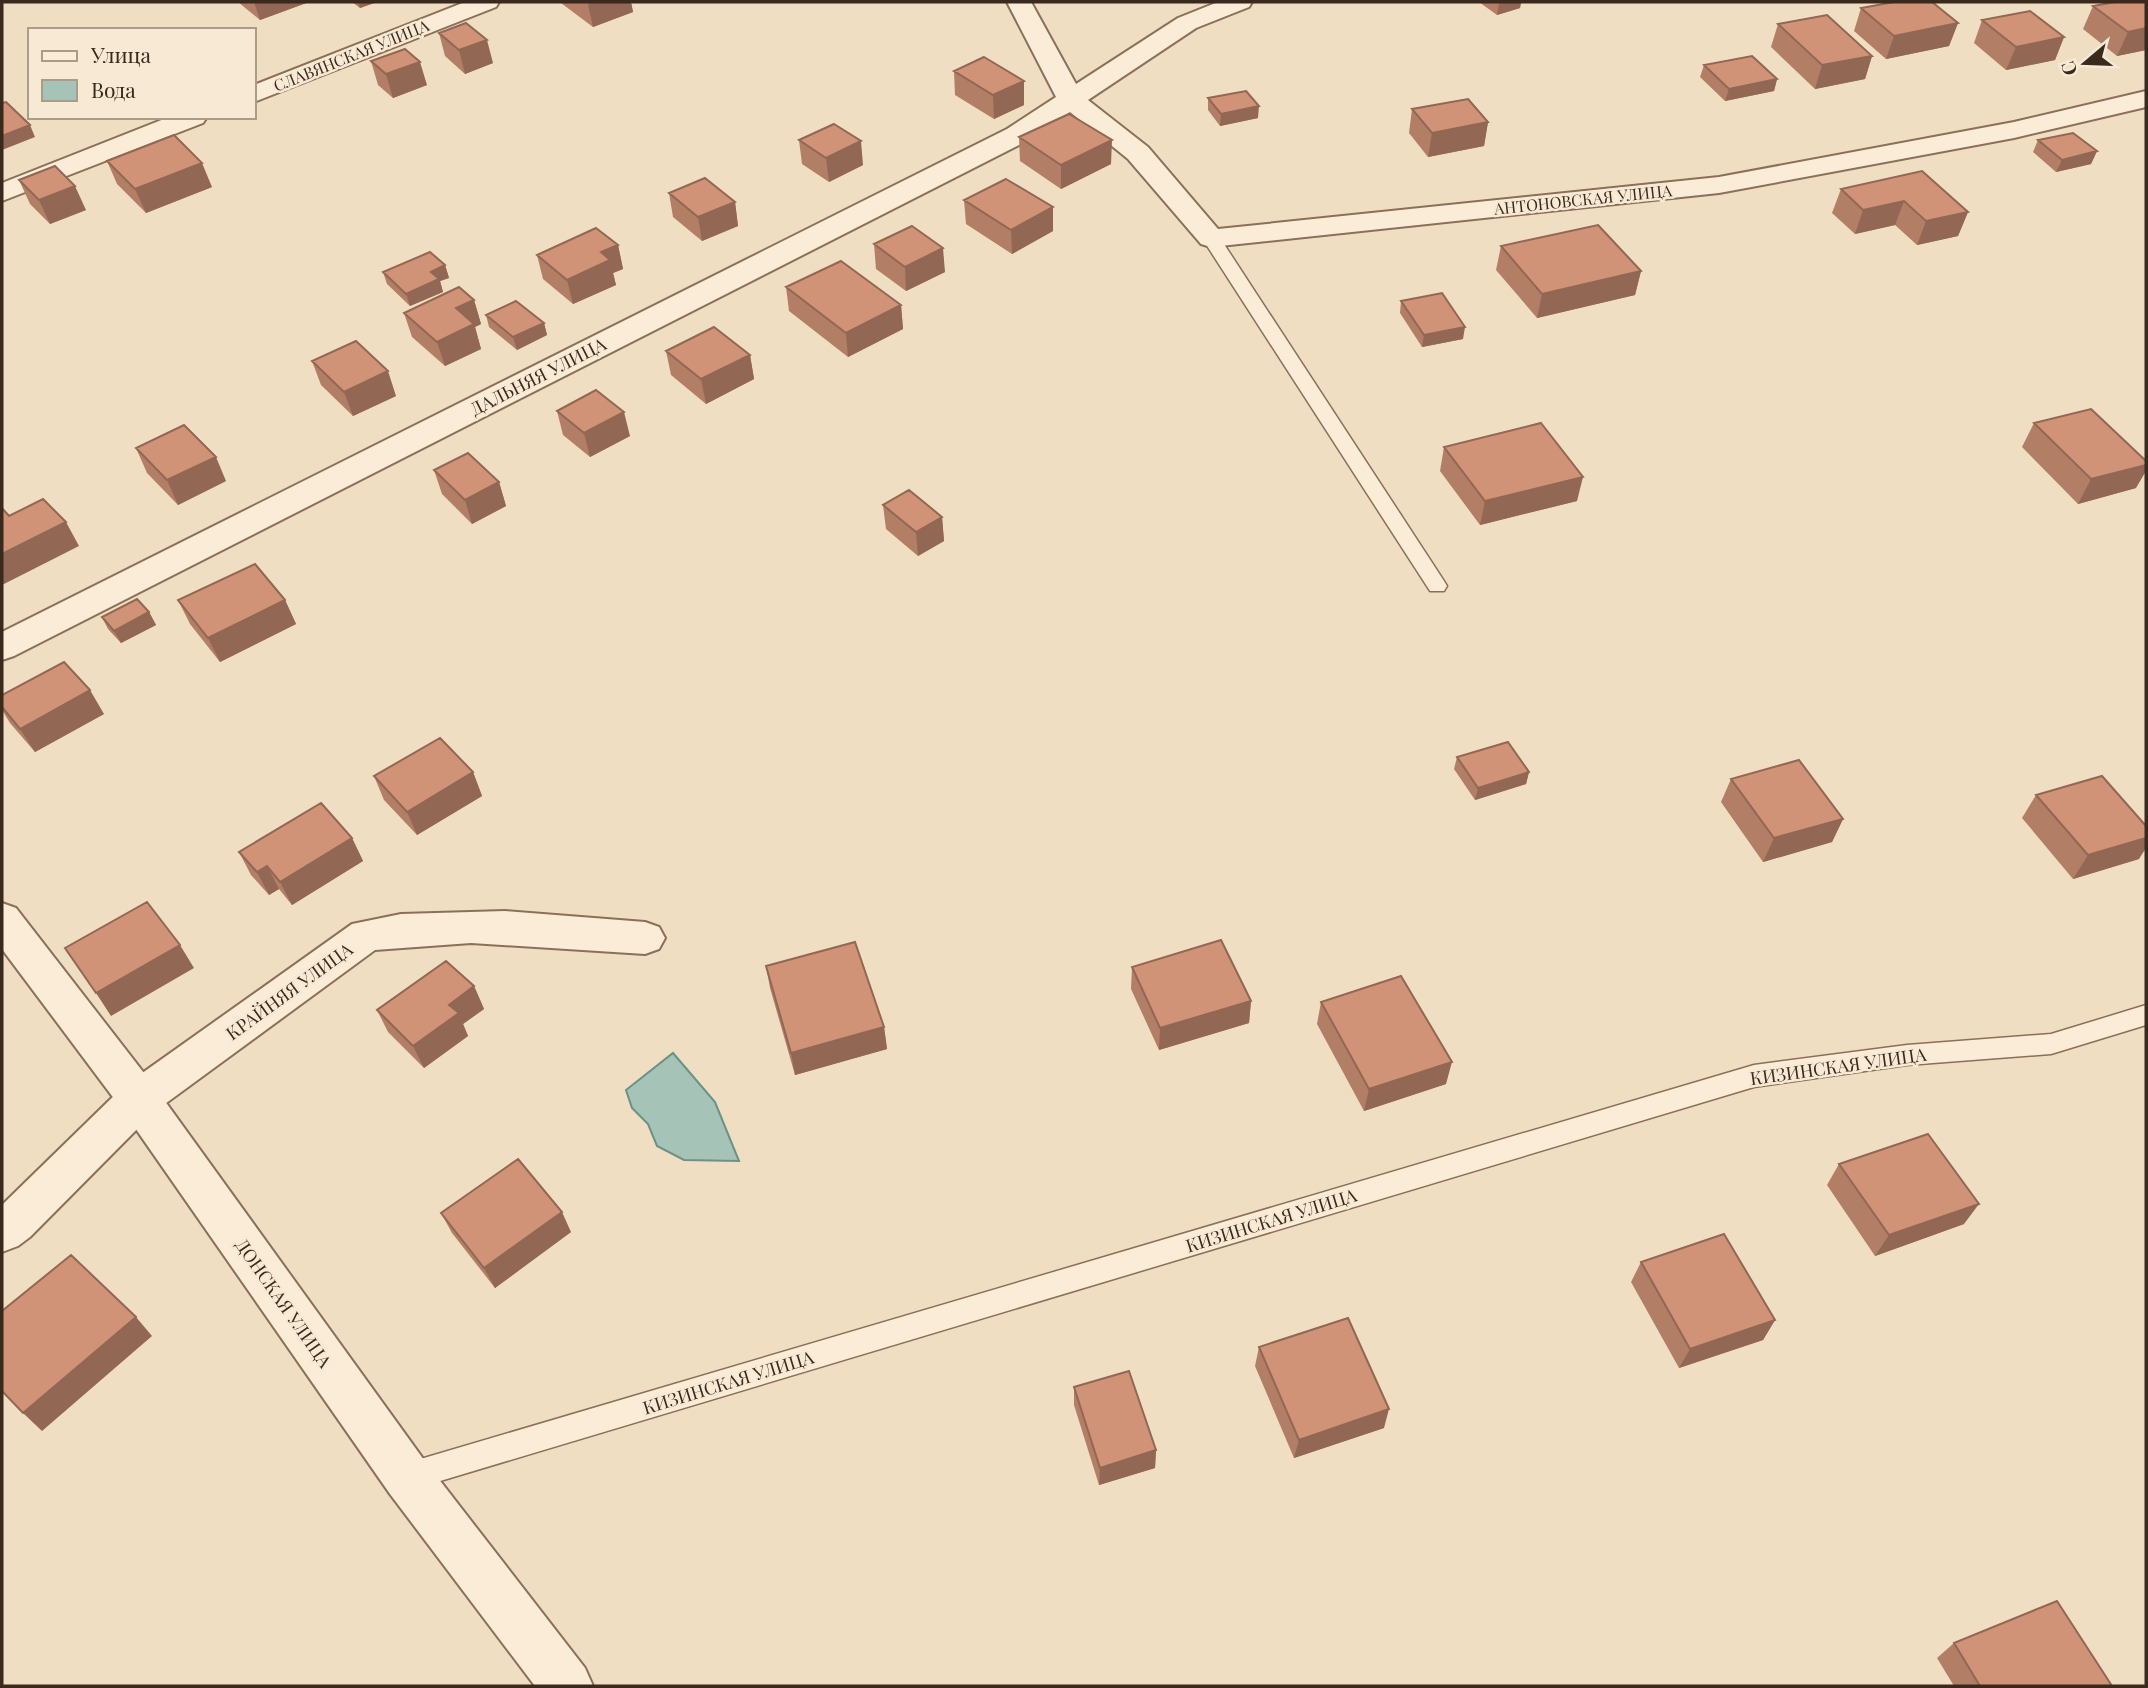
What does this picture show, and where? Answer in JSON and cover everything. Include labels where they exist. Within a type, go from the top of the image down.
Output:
[{"type":"street","name":"СЛАВЯНСКАЯ УЛИЦА","points":[[256,93],[487,2]]},
{"type":"street","points":[[1019,2],[1070,98],[1138,153],[1211,237]]},
{"type":"street","name":"ДАЛЬНЯЯ УЛИЦА","points":[[2,647],[1017,135],[1187,23],[1240,2]]},
{"type":"street","name":"АНТОНОВСКАЯ УЛИЦА","points":[[1211,237],[1719,185],[2014,130],[2146,99]]},
{"type":"street","points":[[2,193],[189,119]]},
{"type":"street","name":"ДОНСКАЯ УЛИЦА","points":[[2,919],[139,1099],[407,1477],[567,1686]]},
{"type":"street","name":"КРАЙНЯЯ УЛИЦА","points":[[2,1232],[139,1099],[366,935],[406,928],[508,926],[645,938]]},
{"type":"lane","points":[[1211,237],[1437,586]]},
{"type":"lane","name":"КИЗИНСКАЯ УЛИЦА","points":[[407,1477],[1754,1076],[1906,1055],[2051,1044],[2146,1015]]},
{"type":"water","points":[[673,1053],[715,1102],[739,1161],[684,1160],[657,1146],[648,1124],[632,1108],[626,1090]]},
{"type":"building","points":[[1894,2],[1932,2],[1958,23],[1894,36],[1861,8]]},
{"type":"building","points":[[2115,2],[2146,2],[2146,28],[2128,32],[2093,6]]},
{"type":"building","points":[[2030,11],[2064,37],[2016,47],[1982,20]]},
{"type":"building","points":[[1827,15],[1872,56],[1822,65],[1778,24]]},
{"type":"building","points":[[466,23],[487,40],[459,50],[439,33]]},
{"type":"building","points":[[405,49],[420,62],[386,74],[371,61]]},
{"type":"building","points":[[1752,56],[1777,79],[1729,89],[1704,65]]},
{"type":"building","points":[[984,57],[1024,81],[993,95],[954,71]]},
{"type":"building","points":[[1246,91],[1259,106],[1221,114],[1208,98]]},
{"type":"building","points":[[1468,99],[1488,122],[1432,133],[1412,109]]},
{"type":"building","points":[[6,102],[30,125],[2,136],[2,103]]},
{"type":"building","points":[[1069,114],[1112,140],[1061,165],[1019,137]]},
{"type":"building","points":[[834,124],[861,141],[826,158],[799,140]]},
{"type":"building","points":[[2073,133],[2097,151],[2062,160],[2038,140]]},
{"type":"building","points":[[174,135],[202,163],[135,189],[107,161]]},
{"type":"building","points":[[55,166],[75,186],[39,200],[19,180]]},
{"type":"building","points":[[1922,171],[1968,212],[1926,221],[1904,201],[1863,210],[1841,189]]},
{"type":"building","points":[[705,178],[735,202],[698,217],[669,193]]},
{"type":"building","points":[[1006,179],[1053,207],[1011,230],[964,200]]},
{"type":"building","points":[[1598,225],[1641,271],[1542,294],[1501,246]]},
{"type":"building","points":[[912,226],[943,248],[905,267],[874,244]]},
{"type":"building","points":[[596,228],[618,245],[601,252],[610,260],[567,280],[537,255]]},
{"type":"building","points":[[430,252],[445,265],[431,272],[439,279],[406,294],[383,272]]},
{"type":"building","points":[[841,261],[901,305],[846,333],[786,287]]},
{"type":"building","points":[[459,287],[474,300],[456,308],[474,324],[437,342],[404,313]]},
{"type":"building","points":[[1442,293],[1465,327],[1424,335],[1401,301]]},
{"type":"building","points":[[516,301],[544,323],[513,337],[486,315]]},
{"type":"building","points":[[714,327],[750,355],[701,379],[666,351]]},
{"type":"building","points":[[356,341],[388,371],[344,392],[312,361]]},
{"type":"building","points":[[596,390],[624,412],[584,433],[557,411]]},
{"type":"building","points":[[2091,409],[2146,461],[2146,465],[2091,479],[2034,423]]},
{"type":"building","points":[[1541,423],[1583,477],[1485,501],[1444,447]]},
{"type":"building","points":[[184,425],[216,457],[167,480],[136,448]]},
{"type":"building","points":[[468,453],[499,482],[465,500],[434,470]]},
{"type":"building","points":[[909,490],[942,517],[916,532],[883,505]]},
{"type":"building","points":[[43,499],[66,522],[2,554],[2,508],[9,516]]},
{"type":"building","points":[[255,564],[285,600],[208,638],[178,600]]},
{"type":"building","points":[[137,599],[149,612],[114,631],[102,617]]},
{"type":"building","points":[[64,662],[90,690],[20,729],[2,707],[2,695]]},
{"type":"building","points":[[440,738],[473,772],[407,812],[374,776]]},
{"type":"building","points":[[1508,742],[1529,772],[1478,788],[1457,757]]},
{"type":"building","points":[[1799,760],[1843,819],[1774,838],[1731,779]]},
{"type":"building","points":[[2102,776],[2146,826],[2146,838],[2088,855],[2036,795]]},
{"type":"building","points":[[321,803],[352,838],[280,882],[267,866],[257,872],[239,852]]},
{"type":"building","points":[[147,902],[180,945],[96,993],[65,948]]},
{"type":"building","points":[[1221,940],[1251,1001],[1160,1028],[1132,967]]},
{"type":"building","points":[[855,942],[884,1027],[791,1053],[766,966]]},
{"type":"building","points":[[446,961],[474,986],[449,1005],[459,1013],[413,1046],[377,1010]]},
{"type":"building","points":[[1401,976],[1452,1062],[1369,1089],[1321,1002]]},
{"type":"building","points":[[1928,1134],[1979,1204],[1889,1235],[1839,1164]]},
{"type":"building","points":[[518,1159],[562,1212],[484,1268],[441,1213]]},
{"type":"building","points":[[1724,1234],[1775,1320],[1690,1349],[1641,1262]]},
{"type":"building","points":[[71,1255],[136,1317],[23,1413],[2,1391],[2,1311]]},
{"type":"building","points":[[1348,1318],[1389,1409],[1299,1440],[1259,1347]]},
{"type":"building","points":[[1129,1371],[1156,1450],[1100,1468],[1074,1387]]},
{"type":"building","points":[[2057,1601],[2112,1686],[1980,1686],[1954,1643]]}]
